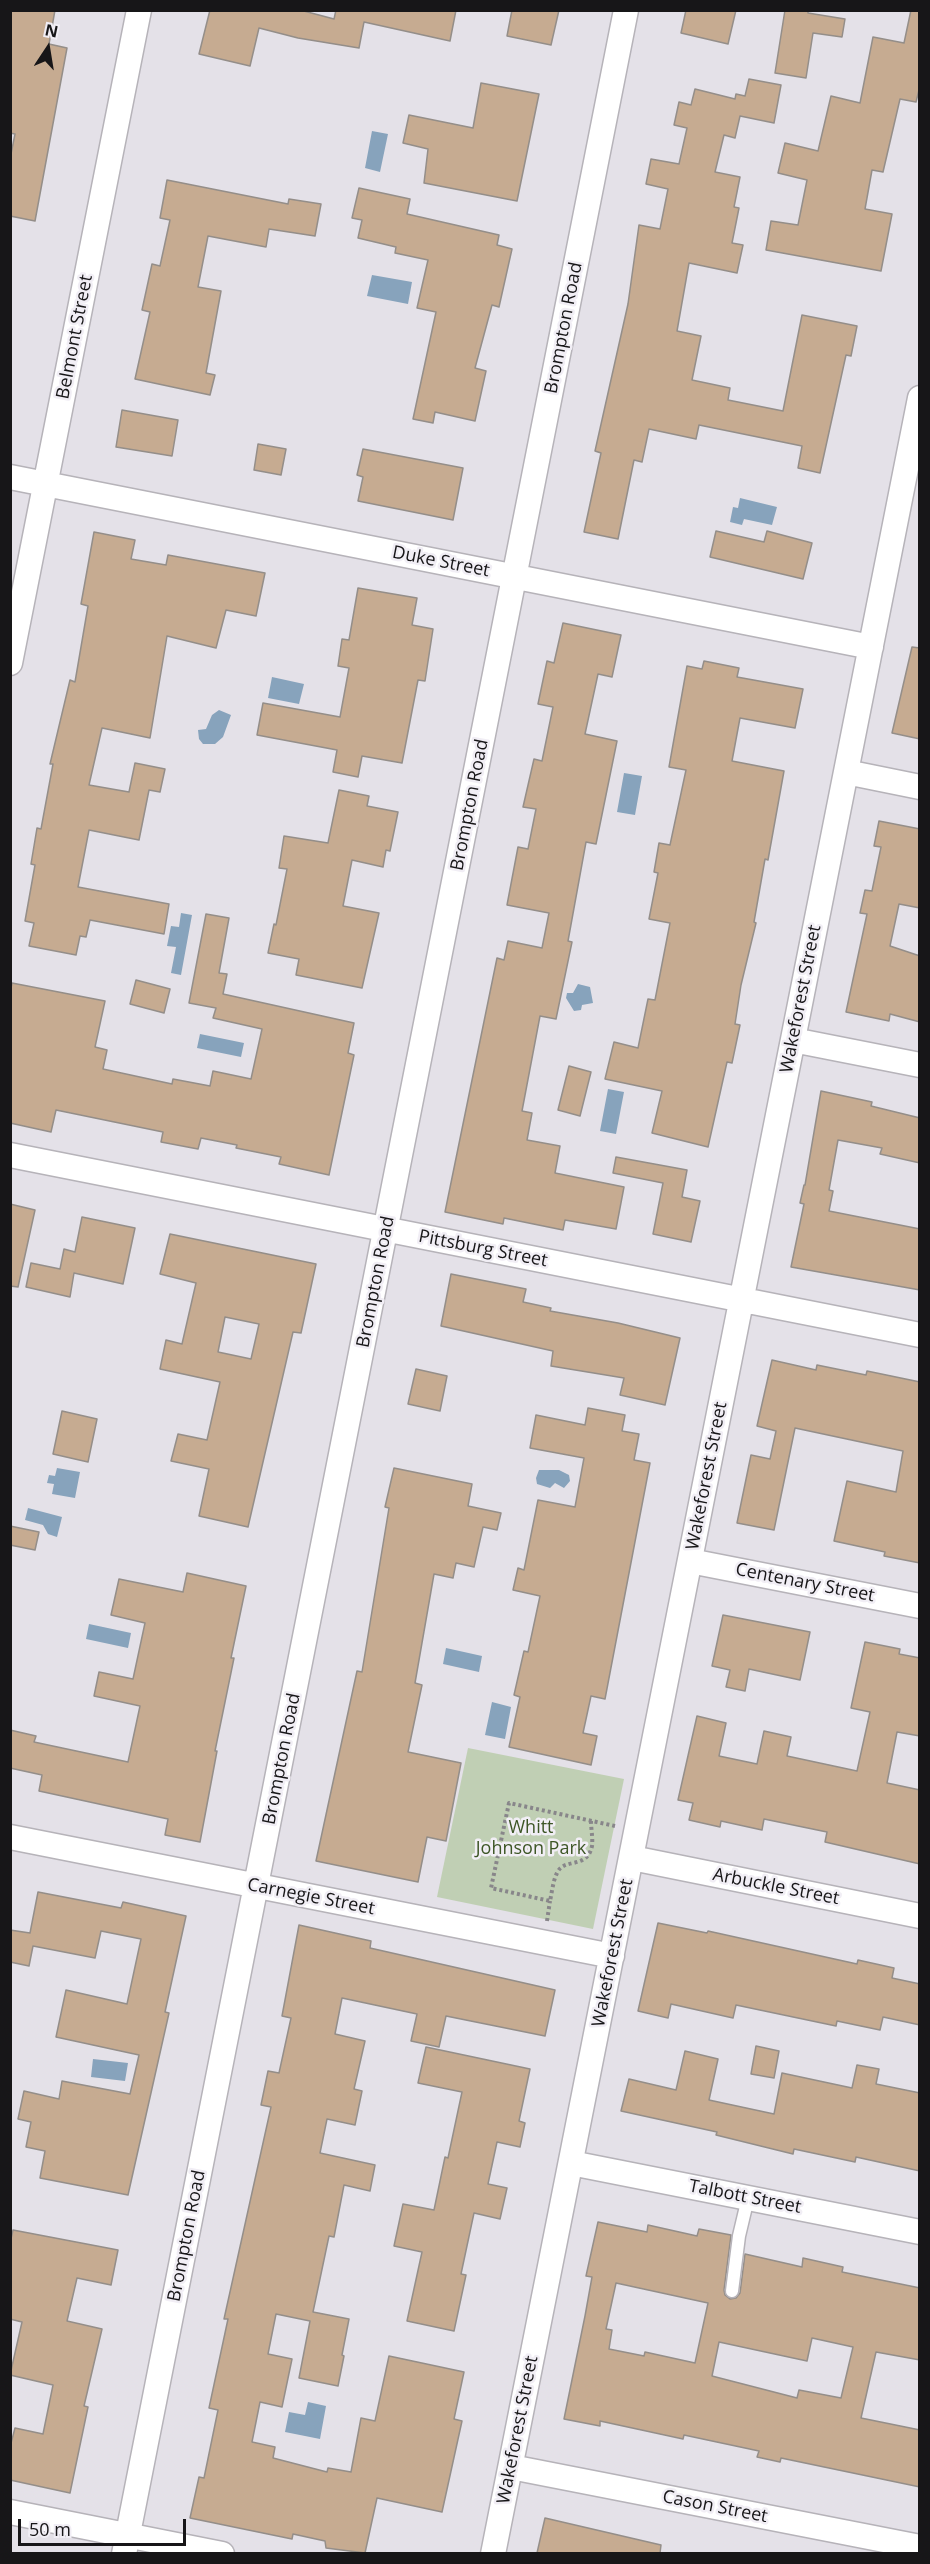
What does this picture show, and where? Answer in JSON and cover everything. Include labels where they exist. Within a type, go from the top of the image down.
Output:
[{"type":"street","name":"Belmont Street","points":[[10,663],[139,10]]},
{"type":"street","name":"Brompton Road","points":[[126,2544],[626,10]]},
{"type":"street","name":"Wakeforest Street","points":[[493,2553],[871,646],[913,463],[920,398]]},
{"type":"street","name":"Duke Street","points":[[10,477],[871,646]]},
{"type":"street","points":[[846,772],[920,787]]},
{"type":"street","points":[[793,1040],[920,1065]]},
{"type":"street","name":"Pittsburg Street","points":[[10,1155],[920,1335]]},
{"type":"street","name":"Centenary Street","points":[[690,1561],[920,1606]]},
{"type":"street","name":"Carnegie Street","points":[[10,1838],[612,1956]]},
{"type":"street","name":"Arbuckle Street","points":[[632,1857],[920,1916]]},
{"type":"street","name":"Talbott Street","points":[[571,2163],[920,2232]]},
{"type":"street","name":"Cason Street","points":[[511,2467],[920,2547]]},
{"type":"street","points":[[10,2512],[126,2544],[222,2553]]},
{"type":"lane","points":[[732,2291],[739,2236],[748,2198]]},
{"type":"path","points":[[508,1803],[591,1821],[593,1843],[589,1856],[579,1863],[565,1864],[557,1871],[550,1901],[491,1888],[508,1803]]},
{"type":"green space","name":"Whitt Johnson Park","points":[[468,1748],[624,1779],[593,1929],[437,1897]]},
{"type":"water","points":[[372,131],[388,134],[380,172],[365,168]]},
{"type":"water","points":[[372,275],[412,282],[408,304],[367,296]]},
{"type":"water","points":[[740,498],[777,507],[772,525],[744,519],[742,525],[730,522],[733,507],[738,508]]},
{"type":"water","points":[[272,677],[304,684],[299,704],[268,698]]},
{"type":"water","points":[[219,710],[231,715],[223,737],[215,744],[203,744],[199,739],[198,730],[206,729],[212,715]]},
{"type":"water","points":[[624,773],[642,776],[635,815],[617,812]]},
{"type":"water","points":[[181,913],[192,915],[181,975],[171,973],[176,947],[167,946],[171,926],[179,927]]},
{"type":"water","points":[[578,984],[590,987],[593,1003],[582,1005],[581,1010],[574,1011],[566,998],[567,993],[573,993]]},
{"type":"water","points":[[200,1034],[244,1043],[241,1057],[197,1048]]},
{"type":"water","points":[[608,1089],[624,1092],[616,1134],[600,1131]]},
{"type":"water","points":[[57,1468],[80,1472],[75,1498],[52,1494],[54,1484],[47,1483],[49,1475],[55,1476]]},
{"type":"water","points":[[539,1470],[559,1470],[569,1475],[570,1481],[564,1488],[555,1483],[550,1488],[537,1484],[536,1478]]},
{"type":"water","points":[[28,1508],[62,1517],[57,1537],[48,1534],[43,1525],[25,1520]]},
{"type":"water","points":[[89,1624],[131,1633],[128,1648],[86,1639]]},
{"type":"water","points":[[446,1648],[482,1656],[479,1672],[443,1664]]},
{"type":"water","points":[[492,1702],[511,1707],[505,1739],[485,1735]]},
{"type":"water","points":[[93,2059],[128,2063],[125,2081],[91,2077]]},
{"type":"water","points":[[308,2402],[326,2406],[320,2439],[285,2432],[289,2412],[305,2415]]},
{"type":"building","points":[[10,10],[55,10],[49,44],[67,48],[35,221],[10,216],[10,159],[15,134],[10,133]]},
{"type":"building","points":[[210,10],[300,10],[334,19],[336,10],[456,10],[450,41],[364,22],[359,48],[298,38],[259,28],[250,66],[199,54]]},
{"type":"building","points":[[512,10],[559,10],[551,45],[507,36]]},
{"type":"building","points":[[686,10],[736,10],[728,44],[681,33]]},
{"type":"building","points":[[785,10],[808,10],[808,13],[845,19],[842,37],[813,33],[806,78],[775,73]]},
{"type":"building","points":[[911,10],[920,11],[920,86],[916,102],[900,99],[883,172],[872,170],[865,209],[892,214],[881,271],[766,250],[771,221],[798,225],[807,180],[778,173],[785,143],[818,151],[831,96],[860,103],[873,37],[904,43]]},
{"type":"building","points":[[749,79],[781,85],[774,123],[740,116],[735,138],[724,135],[715,172],[740,177],[734,207],[739,208],[732,243],[743,245],[737,273],[689,263],[677,331],[701,336],[692,380],[730,388],[728,400],[783,411],[802,315],[857,326],[851,356],[846,355],[820,473],[798,468],[802,446],[699,425],[696,439],[649,429],[642,462],[634,460],[618,539],[584,532],[601,453],[595,451],[628,304],[639,225],[660,229],[668,189],[646,184],[651,159],[679,164],[687,128],[674,125],[679,102],[691,105],[695,89],[735,99],[736,94],[745,96]]},
{"type":"building","points":[[481,83],[539,94],[517,201],[424,183],[428,149],[403,143],[409,115],[473,128]]},
{"type":"building","points":[[167,180],[288,204],[289,199],[321,204],[315,236],[269,229],[266,247],[208,236],[198,287],[221,291],[206,373],[215,375],[210,395],[135,379],[150,312],[142,310],[152,264],[160,266],[170,220],[160,218]]},
{"type":"building","points":[[359,188],[410,199],[407,214],[499,235],[497,245],[512,249],[499,307],[492,305],[475,368],[486,371],[475,421],[435,412],[433,423],[413,419],[436,312],[417,308],[428,260],[395,253],[396,247],[358,238],[362,220],[352,218]]},
{"type":"building","points":[[122,410],[178,420],[172,456],[116,447]]},
{"type":"building","points":[[258,444],[286,449],[281,475],[254,470]]},
{"type":"building","points":[[363,449],[463,468],[453,520],[358,501],[363,477],[357,475]]},
{"type":"building","points":[[716,531],[764,542],[767,531],[812,543],[803,579],[710,557]]},
{"type":"building","points":[[94,532],[135,540],[131,559],[166,565],[168,555],[265,573],[256,616],[226,610],[216,648],[167,636],[150,738],[102,728],[89,785],[129,792],[135,763],[165,769],[160,792],[149,790],[139,840],[89,830],[78,887],[169,904],[164,934],[90,920],[86,937],[80,936],[76,955],[29,946],[34,923],[25,921],[35,865],[31,864],[37,828],[41,829],[53,764],[50,764],[70,680],[75,682],[88,606],[81,604]]},
{"type":"building","points":[[358,588],[417,598],[412,625],[433,629],[425,681],[418,680],[402,763],[362,756],[358,777],[333,772],[337,750],[257,735],[263,703],[340,717],[349,668],[338,666],[342,639],[349,640]]},
{"type":"building","points":[[563,623],[621,635],[612,677],[598,674],[585,734],[617,741],[596,844],[586,842],[568,941],[572,942],[556,1019],[540,1016],[522,1111],[532,1113],[527,1140],[560,1146],[555,1173],[624,1187],[616,1229],[565,1220],[563,1230],[504,1218],[503,1224],[445,1212],[497,958],[504,960],[508,941],[542,948],[549,913],[507,905],[518,847],[528,849],[536,809],[523,807],[534,759],[542,761],[553,707],[538,704],[547,661],[554,663]]},
{"type":"building","points":[[912,647],[920,648],[920,739],[892,733]]},
{"type":"building","points":[[704,661],[739,668],[737,677],[803,689],[795,728],[740,718],[732,761],[784,771],[768,860],[765,859],[754,922],[756,923],[741,985],[735,1024],[740,1025],[732,1063],[727,1062],[708,1147],[652,1133],[662,1091],[605,1079],[614,1042],[638,1048],[648,999],[655,1000],[670,923],[649,919],[658,873],[654,872],[659,843],[670,845],[686,770],[669,767],[687,666],[702,669]]},
{"type":"building","points":[[339,790],[369,796],[367,806],[398,812],[390,851],[386,850],[383,867],[352,860],[343,906],[379,913],[362,988],[296,975],[299,959],[268,953],[287,869],[279,868],[284,836],[328,843]]},
{"type":"building","points":[[879,821],[920,829],[920,908],[899,904],[890,946],[920,956],[920,1022],[890,1014],[889,1021],[846,1012],[867,914],[860,913],[865,890],[872,891],[881,847],[874,846]]},
{"type":"building","points":[[206,914],[229,918],[219,973],[227,974],[223,994],[354,1023],[348,1053],[354,1055],[329,1175],[279,1164],[281,1157],[236,1148],[237,1145],[201,1138],[198,1149],[161,1142],[163,1132],[56,1110],[51,1132],[10,1123],[10,993],[12,983],[105,1001],[95,1047],[107,1050],[103,1069],[172,1084],[173,1079],[210,1086],[213,1071],[251,1079],[262,1029],[213,1018],[216,1008],[189,1003]]},
{"type":"building","points":[[136,980],[170,989],[164,1013],[130,1004]]},
{"type":"building","points":[[569,1066],[591,1072],[580,1116],[558,1110]]},
{"type":"building","points":[[821,1091],[872,1102],[871,1106],[920,1118],[920,1163],[880,1154],[882,1148],[838,1140],[829,1190],[833,1191],[829,1211],[920,1229],[920,1290],[791,1267],[804,1204],[800,1203]]},
{"type":"building","points":[[616,1157],[687,1170],[682,1197],[700,1201],[691,1242],[653,1234],[663,1183],[613,1173]]},
{"type":"building","points":[[10,1204],[35,1210],[18,1287],[10,1286]]},
{"type":"building","points":[[82,1217],[135,1228],[123,1284],[74,1273],[70,1297],[26,1287],[31,1263],[60,1269],[64,1249],[75,1252]]},
{"type":"building","points":[[170,1234],[316,1264],[301,1333],[293,1332],[248,1527],[199,1516],[209,1469],[171,1461],[178,1434],[207,1440],[220,1382],[160,1369],[166,1340],[182,1344],[196,1283],[160,1274]],"holes":[[[225,1317],[259,1324],[251,1359],[218,1352]]]},
{"type":"building","points":[[451,1274],[526,1289],[523,1302],[551,1308],[550,1311],[618,1323],[680,1338],[665,1405],[620,1395],[624,1378],[551,1366],[553,1351],[441,1326]]},
{"type":"building","points":[[772,1360],[816,1370],[817,1365],[866,1375],[867,1371],[920,1382],[920,1563],[884,1556],[885,1552],[834,1541],[847,1481],[896,1492],[903,1451],[795,1428],[774,1530],[737,1523],[751,1455],[770,1459],[776,1431],[757,1426]]},
{"type":"building","points":[[416,1369],[447,1376],[440,1411],[408,1404]]},
{"type":"building","points":[[588,1408],[625,1415],[622,1431],[639,1434],[634,1460],[650,1463],[605,1699],[591,1696],[583,1733],[597,1736],[591,1765],[509,1747],[520,1697],[514,1695],[524,1651],[528,1652],[540,1596],[513,1590],[518,1568],[524,1570],[538,1500],[575,1507],[584,1458],[530,1448],[536,1415],[585,1425]]},
{"type":"building","points":[[62,1411],[97,1419],[88,1462],[53,1454]]},
{"type":"building","points":[[394,1468],[472,1484],[468,1506],[501,1513],[497,1530],[483,1527],[474,1567],[456,1563],[453,1578],[434,1574],[415,1683],[422,1685],[408,1752],[461,1763],[446,1841],[427,1837],[418,1882],[316,1861],[357,1671],[362,1672],[389,1508],[385,1507]]},
{"type":"building","points":[[10,1526],[39,1532],[35,1550],[10,1545]]},
{"type":"building","points":[[187,1573],[246,1586],[231,1658],[234,1658],[200,1842],[165,1835],[168,1819],[39,1791],[42,1775],[10,1768],[10,1730],[36,1736],[34,1742],[128,1762],[140,1706],[94,1696],[99,1672],[133,1679],[145,1623],[111,1615],[119,1579],[183,1592]]},
{"type":"building","points":[[723,1615],[810,1632],[800,1680],[749,1669],[745,1691],[726,1687],[730,1670],[712,1666]]},
{"type":"building","points":[[865,1642],[900,1649],[899,1654],[920,1658],[920,1736],[897,1732],[887,1783],[920,1790],[920,1864],[825,1842],[827,1832],[764,1819],[762,1830],[721,1821],[720,1827],[689,1820],[693,1803],[678,1800],[697,1716],[726,1723],[719,1756],[757,1764],[764,1731],[791,1737],[787,1756],[857,1771],[870,1712],[851,1708]]},
{"type":"building","points":[[38,1892],[121,1908],[123,1902],[186,1916],[165,2012],[169,2013],[128,2195],[40,2178],[45,2151],[26,2147],[31,2122],[18,2119],[24,2091],[59,2099],[62,2081],[130,2094],[139,2055],[56,2037],[66,1990],[127,2004],[141,1939],[101,1931],[95,1958],[33,1946],[29,1966],[10,1962],[10,1930],[30,1933]]},
{"type":"building","points":[[658,1923],[707,1933],[708,1931],[857,1964],[858,1960],[894,1968],[892,1978],[920,1984],[920,2025],[883,2017],[880,2030],[837,2021],[836,2026],[736,2005],[733,2018],[671,2004],[668,2018],[638,2011]]},
{"type":"building","points":[[299,1925],[371,1941],[370,1948],[555,1990],[545,2036],[446,2016],[439,2047],[411,2041],[417,2014],[342,1998],[335,2034],[365,2041],[354,2089],[362,2091],[355,2125],[327,2119],[320,2153],[375,2165],[370,2191],[344,2185],[334,2237],[329,2236],[313,2312],[349,2319],[338,2386],[299,2378],[310,2321],[276,2314],[268,2354],[292,2359],[282,2407],[260,2402],[252,2442],[275,2447],[273,2458],[327,2472],[328,2468],[351,2472],[361,2418],[375,2421],[389,2356],[464,2372],[454,2419],[462,2421],[442,2512],[377,2498],[365,2553],[326,2548],[325,2541],[293,2534],[292,2539],[190,2518],[199,2477],[204,2478],[218,2410],[209,2408],[228,2319],[224,2319],[271,2107],[261,2105],[268,2071],[279,2073],[291,2018],[282,2016]]},
{"type":"building","points":[[756,2046],[779,2051],[774,2078],[751,2074]]},
{"type":"building","points":[[426,2047],[530,2069],[519,2121],[525,2123],[520,2147],[497,2142],[488,2184],[507,2188],[500,2219],[474,2213],[461,2274],[466,2275],[454,2331],[407,2321],[422,2252],[394,2246],[403,2204],[434,2210],[462,2092],[418,2083]]},
{"type":"building","points":[[685,2051],[718,2059],[709,2100],[774,2114],[782,2073],[852,2088],[857,2065],[879,2069],[876,2084],[920,2093],[920,2171],[856,2157],[855,2162],[794,2149],[793,2154],[716,2135],[717,2132],[621,2111],[629,2079],[676,2090]]},
{"type":"building","points":[[598,2222],[647,2232],[648,2225],[697,2236],[699,2229],[731,2235],[724,2290],[725,2295],[730,2299],[736,2298],[740,2293],[745,2254],[802,2267],[803,2258],[843,2267],[842,2272],[920,2288],[920,2360],[876,2352],[861,2418],[920,2430],[920,2487],[781,2458],[780,2462],[757,2457],[759,2451],[684,2435],[683,2439],[600,2421],[600,2426],[564,2419],[592,2277],[586,2276]],"holes":[[[616,2283],[708,2303],[695,2363],[645,2352],[644,2356],[609,2349],[612,2330],[606,2329]],[[812,2338],[853,2347],[841,2398],[799,2390],[797,2398],[712,2376],[719,2342],[807,2361]]]},
{"type":"building","points":[[13,2230],[118,2250],[111,2285],[77,2278],[67,2321],[102,2329],[84,2406],[88,2407],[70,2493],[10,2480],[10,2447],[15,2428],[43,2434],[53,2385],[10,2375],[22,2322],[10,2319],[10,2243]]},
{"type":"building","points":[[545,2518],[661,2545],[660,2553],[537,2553]]}]
